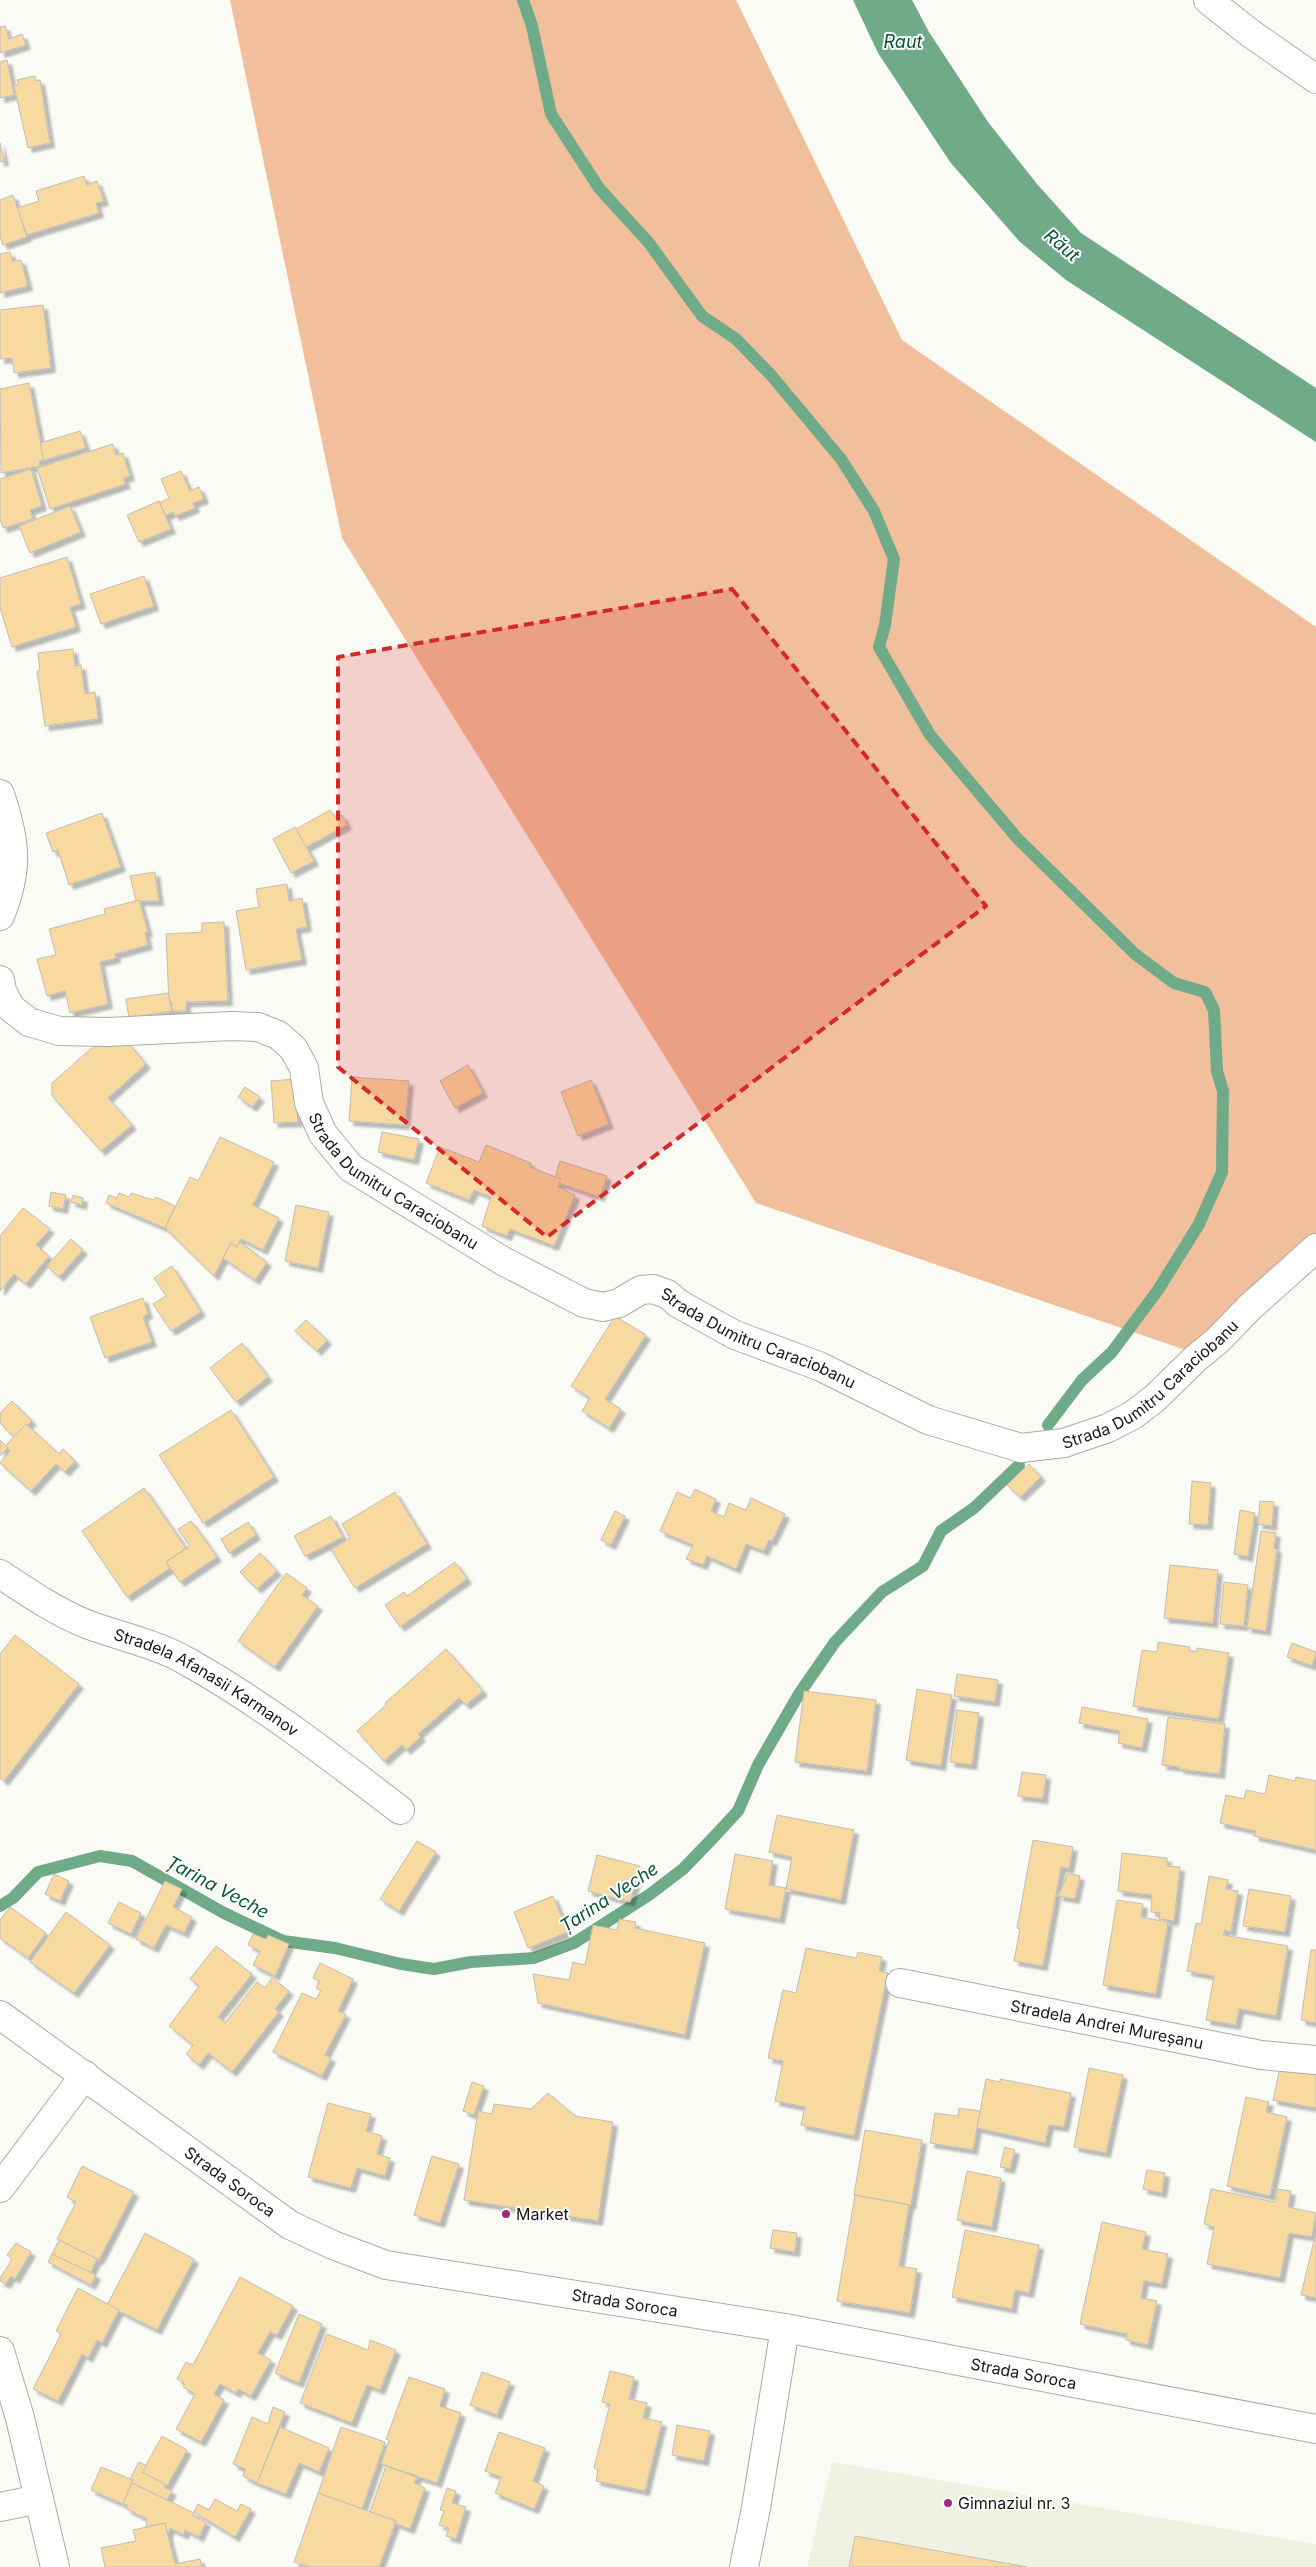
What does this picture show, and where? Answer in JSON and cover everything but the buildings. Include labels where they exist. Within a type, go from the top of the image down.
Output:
[{"type":"street","points":[[1208,0],[1250,33],[1316,79]]},
{"type":"street","points":[[0,794],[13,847],[14,868],[11,889],[0,916]]},
{"type":"street","name":"Strada Dumitru Caraciobanu","points":[[0,980],[2,991],[11,1008],[29,1022],[59,1031],[107,1032],[258,1026],[278,1035],[293,1048],[304,1068],[309,1103],[323,1134],[351,1168],[503,1260],[584,1303],[603,1307],[619,1304],[641,1290],[667,1294],[679,1304],[735,1335],[819,1366],[928,1420],[1022,1448],[1064,1443],[1108,1428],[1133,1415],[1154,1399],[1195,1359],[1217,1341],[1249,1308],[1316,1248]]},
{"type":"street","name":"Stradela Afanasii Karmanov","points":[[0,1574],[87,1624],[164,1650],[187,1661],[298,1735],[400,1810]]},
{"type":"street","name":"Stradela Andrei Mureșanu","points":[[900,1983],[1252,2053],[1316,2060]]},
{"type":"street","name":"Strada Soroca","points":[[0,2015],[290,2225],[333,2245],[386,2265],[785,2328],[1316,2429]]},
{"type":"street","points":[[0,2188],[85,2075]]},
{"type":"street","points":[[744,2567],[756,2508],[785,2328]]},
{"type":"street","points":[[0,2351],[55,2567]]},
{"type":"street","points":[[0,2507],[39,2499]]},
{"type":"highlighted area","points":[[732,589],[986,906],[547,1237],[338,1067],[338,657]]},
{"type":"shaded area","points":[[230,0],[736,0],[902,340],[1316,627],[1316,1240],[1209,1358],[756,1203],[342,538]]},
{"type":"shaded area","name":"Gimnaziul nr. 3","points":[[832,2462],[1316,2544],[1316,2567],[807,2567]]},
{"type":"water","name":"Raut","points":[[853,0],[912,0],[929,32],[988,122],[1037,184],[1081,233],[1316,388],[1316,442],[1066,280],[1020,242],[950,162],[878,53]]},
{"type":"waterway","points":[[523,0],[532,26],[551,114],[599,188],[649,243],[702,316],[736,339],[771,375],[841,459],[874,511],[894,559],[885,625],[879,647],[930,735],[1017,838],[1135,954],[1174,983],[1205,992],[1214,1010],[1217,1071],[1223,1091],[1222,1172],[1199,1224],[1158,1290],[1112,1352],[1082,1380],[1048,1425]]},
{"type":"waterway","name":"Țarina Veche","points":[[0,1906],[13,1898],[38,1872],[100,1856],[132,1861],[224,1913],[283,1941],[335,1948],[401,1964],[434,1969],[471,1962],[534,1958],[574,1943],[649,1895],[683,1869],[738,1811],[758,1765],[799,1694],[835,1642],[882,1592],[923,1566],[941,1531],[974,1508],[1019,1465]]},
{"type":"place","name":"Market","points":[[506,2214]]},
{"type":"place","name":"Gimnaziul nr. 3","points":[[948,2503]]},
{"type":"water label","name":"Răut","points":[[1062,245]]}]
